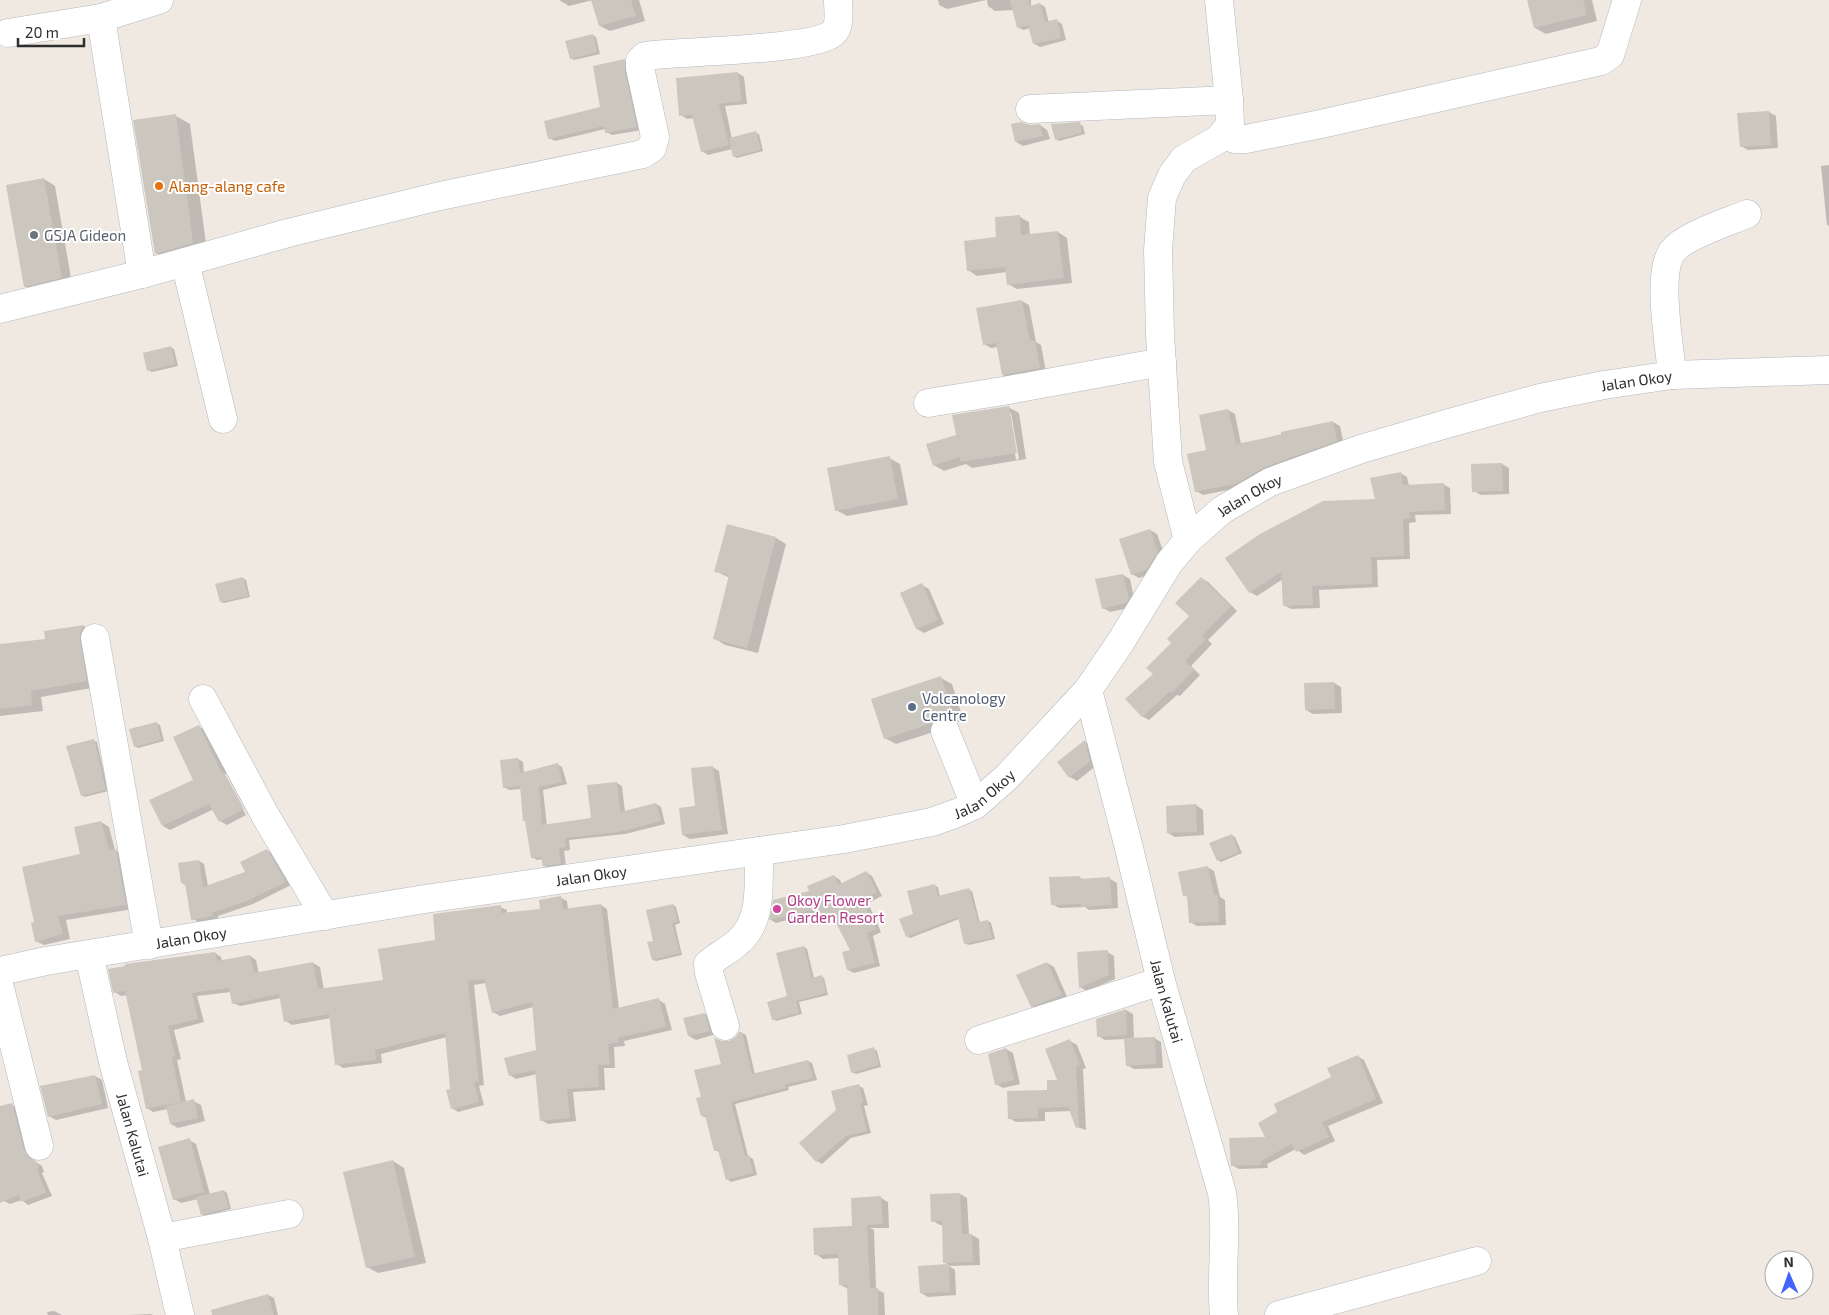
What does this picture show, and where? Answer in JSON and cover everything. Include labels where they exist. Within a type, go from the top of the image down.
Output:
[{"type":"street","points":[[8,33],[101,18],[159,0]]},
{"type":"street","points":[[0,309],[142,274],[288,233],[440,196],[643,154],[652,148],[655,137],[640,68],[640,61],[645,56],[782,46],[822,39],[834,32],[838,22],[838,0]]},
{"type":"street","points":[[1188,540],[1168,462],[1158,250],[1162,198],[1172,175],[1184,159],[1219,139],[1230,125],[1219,0]]},
{"type":"street","points":[[1223,134],[1235,139],[1246,139],[1601,61],[1610,55],[1627,0]]},
{"type":"street","points":[[101,18],[142,274]]},
{"type":"street","points":[[1030,109],[1229,100]]},
{"type":"street","points":[[1672,375],[1665,298],[1665,268],[1672,252],[1686,240],[1747,214]]},
{"type":"street","points":[[185,262],[223,419]]},
{"type":"street","points":[[928,403],[1162,362]]},
{"type":"street","name":"Jalan Okoy","points":[[0,971],[425,899],[898,830],[932,822],[975,805],[1006,778],[1088,690],[1120,643],[1169,563],[1188,540],[1222,510],[1270,482],[1361,449],[1540,398],[1604,385],[1672,375],[1829,370]]},
{"type":"street","points":[[95,638],[149,945]]},
{"type":"street","name":"Jalan Kalutai","points":[[1088,690],[1161,981],[1222,1193],[1225,1214],[1222,1294],[1224,1315]]},
{"type":"street","points":[[203,699],[265,814],[325,916]]},
{"type":"street","points":[[945,731],[975,805]]},
{"type":"street","points":[[725,1026],[708,964],[737,943],[755,920],[759,851]]},
{"type":"street","name":"Jalan Kalutai","points":[[89,955],[113,1062],[162,1238],[180,1315]]},
{"type":"street","points":[[979,1040],[1161,981]]},
{"type":"street","points":[[0,988],[39,1146]]},
{"type":"street","points":[[162,1238],[289,1214]]},
{"type":"street","points":[[1279,1315],[1476,1261]]},
{"type":"building","points":[[591,0],[631,0],[636,16],[599,26]]},
{"type":"building","points":[[1010,0],[1029,0],[1030,6],[1040,3],[1045,22],[1057,19],[1061,38],[1033,44],[1028,25],[1017,28]]},
{"type":"building","points":[[1527,0],[1583,0],[1587,15],[1534,28]]},
{"type":"building","points":[[593,34],[597,52],[570,59],[565,41]]},
{"type":"building","points":[[625,59],[625,71],[637,127],[605,133],[604,126],[548,139],[544,121],[600,107],[593,66]]},
{"type":"building","points":[[738,72],[742,101],[719,104],[729,145],[701,152],[692,115],[679,116],[676,78]]},
{"type":"building","points":[[1769,111],[1771,145],[1740,147],[1737,113]]},
{"type":"building","name":"Alang-alang cafe","points":[[176,114],[193,243],[155,254],[133,120]]},
{"type":"building","points":[[1021,122],[1030,125],[1040,124],[1043,136],[1015,142],[1011,124]]},
{"type":"building","points":[[1080,122],[1082,133],[1055,140],[1051,124]]},
{"type":"building","points":[[756,131],[761,150],[733,157],[729,138]]},
{"type":"building","name":"GSJA Gideon","points":[[44,178],[62,278],[24,287],[6,185]]},
{"type":"building","points":[[1020,215],[1021,235],[1058,231],[1064,278],[1007,285],[1005,267],[967,271],[964,241],[996,237],[995,217]]},
{"type":"building","points":[[1022,300],[1030,341],[1035,340],[1040,368],[1002,375],[996,343],[983,345],[976,308]]},
{"type":"building","points":[[171,346],[175,364],[147,371],[143,353]]},
{"type":"building","points":[[1009,406],[1017,453],[960,462],[960,457],[933,466],[926,444],[956,435],[952,415]]},
{"type":"building","points":[[1228,409],[1236,444],[1281,435],[1281,432],[1333,421],[1337,441],[1265,467],[1235,484],[1195,492],[1187,454],[1206,450],[1199,415]]},
{"type":"building","points":[[890,456],[898,499],[835,511],[827,468]]},
{"type":"building","points":[[1502,463],[1503,491],[1472,492],[1471,464]]},
{"type":"building","points":[[1401,472],[1403,485],[1444,483],[1445,510],[1409,512],[1410,518],[1403,520],[1404,556],[1371,557],[1372,584],[1312,586],[1313,605],[1283,606],[1281,572],[1249,593],[1225,558],[1260,534],[1323,501],[1375,499],[1370,478]]},
{"type":"building","points":[[727,524],[776,537],[747,648],[713,639],[729,575],[714,572]]},
{"type":"building","points":[[1150,529],[1158,552],[1146,570],[1131,575],[1119,539]]},
{"type":"building","points":[[1123,574],[1129,599],[1126,603],[1102,609],[1095,579]]},
{"type":"building","points":[[243,577],[248,596],[220,602],[215,584]]},
{"type":"building","points":[[1201,577],[1231,606],[1202,636],[1206,639],[1185,661],[1194,670],[1172,693],[1170,691],[1142,717],[1125,699],[1153,674],[1146,668],[1171,643],[1167,639],[1189,616],[1175,603]]},
{"type":"building","points":[[922,583],[938,620],[916,629],[900,593]]},
{"type":"building","points":[[84,625],[80,633],[80,640],[87,681],[31,691],[32,705],[0,709],[0,644],[45,639],[44,631]]},
{"type":"building","name":"Volcanology Centre","points":[[941,676],[954,716],[940,716],[932,723],[884,739],[871,699]]},
{"type":"building","points":[[1334,682],[1335,709],[1305,710],[1304,683]]},
{"type":"building","points":[[157,722],[161,740],[134,747],[129,729]]},
{"type":"building","points":[[199,725],[222,773],[224,772],[244,809],[219,822],[209,804],[162,826],[149,800],[193,780],[173,737]]},
{"type":"building","points":[[94,739],[106,790],[81,796],[66,746]]},
{"type":"building","points":[[1085,740],[1090,761],[1069,778],[1057,762]]},
{"type":"building","points":[[518,758],[520,773],[558,763],[562,782],[539,787],[542,825],[591,818],[587,785],[617,782],[620,812],[656,803],[661,821],[619,832],[565,838],[566,847],[559,848],[561,864],[543,866],[541,857],[531,858],[525,821],[523,821],[520,786],[503,788],[500,760]]},
{"type":"building","points":[[713,766],[722,830],[682,835],[679,808],[695,806],[691,768]]},
{"type":"building","points":[[1196,804],[1197,832],[1167,833],[1166,806]]},
{"type":"building","points":[[101,821],[109,850],[116,849],[126,905],[58,916],[63,934],[35,942],[31,923],[34,922],[22,867],[80,854],[74,827]]},
{"type":"building","points":[[1232,834],[1239,852],[1217,861],[1209,843]]},
{"type":"building","points":[[267,849],[286,882],[247,901],[212,913],[213,916],[191,920],[185,883],[181,883],[178,863],[199,860],[203,887],[245,872],[240,862]]},
{"type":"building","points":[[1208,866],[1214,895],[1218,894],[1219,922],[1189,923],[1187,895],[1183,896],[1178,872]]},
{"type":"building","points":[[866,871],[877,892],[862,900],[876,929],[867,933],[875,963],[847,970],[842,952],[850,950],[832,915],[820,920],[816,909],[769,920],[773,900],[809,891],[807,886],[834,875],[838,885]]},
{"type":"building","points":[[1080,876],[1080,879],[1110,877],[1112,905],[1081,907],[1081,904],[1051,905],[1049,877]]},
{"type":"building","points":[[935,884],[938,896],[969,888],[978,922],[988,920],[992,938],[964,944],[958,917],[906,937],[899,919],[913,914],[907,891]]},
{"type":"building","points":[[561,896],[563,909],[601,904],[613,1009],[659,998],[666,1027],[618,1038],[619,1042],[608,1044],[610,1065],[598,1065],[599,1087],[567,1089],[570,1118],[540,1121],[535,1070],[509,1076],[504,1058],[536,1050],[532,1002],[492,1013],[484,979],[468,981],[479,1082],[474,1082],[479,1102],[451,1109],[446,1090],[450,1089],[445,1033],[375,1050],[376,1060],[335,1065],[329,1014],[284,1022],[279,994],[232,1004],[229,988],[192,993],[198,1019],[168,1026],[175,1056],[172,1057],[181,1102],[146,1109],[138,1071],[142,1070],[125,991],[113,993],[108,969],[125,966],[125,964],[215,952],[217,961],[250,955],[254,973],[313,962],[318,989],[383,980],[378,949],[435,940],[433,914],[501,905],[501,913],[540,909],[539,900]]},
{"type":"building","points":[[673,904],[678,922],[672,923],[680,953],[652,960],[647,942],[653,941],[646,910]]},
{"type":"building","points":[[804,946],[812,978],[822,975],[826,993],[796,1001],[799,1013],[772,1020],[767,1002],[787,996],[776,953]]},
{"type":"building","points":[[1108,950],[1109,975],[1079,988],[1077,952]]},
{"type":"building","points":[[1047,962],[1062,995],[1031,1007],[1016,975]]},
{"type":"building","points":[[1126,1009],[1127,1035],[1097,1037],[1096,1019]]},
{"type":"building","points":[[705,1013],[710,1031],[688,1036],[683,1018]]},
{"type":"building","points":[[739,1032],[742,1032],[752,1074],[808,1060],[813,1078],[784,1085],[786,1088],[731,1102],[745,1156],[749,1155],[753,1173],[726,1180],[718,1150],[714,1151],[705,1115],[701,1116],[696,1098],[701,1097],[694,1070],[721,1064],[714,1038],[729,1041],[736,1037]]},
{"type":"building","points":[[1155,1037],[1156,1064],[1126,1066],[1124,1038]]},
{"type":"building","points":[[1070,1039],[1080,1064],[1076,1066],[1079,1127],[1076,1128],[1068,1107],[1038,1108],[1038,1118],[1008,1119],[1007,1091],[1047,1090],[1047,1080],[1057,1080],[1045,1049]]},
{"type":"building","points":[[874,1047],[879,1065],[851,1073],[847,1055]]},
{"type":"building","points":[[1006,1048],[1014,1080],[995,1085],[988,1054]]},
{"type":"building","points":[[1358,1055],[1376,1099],[1322,1122],[1329,1137],[1296,1152],[1292,1144],[1261,1161],[1261,1165],[1231,1166],[1229,1138],[1265,1137],[1258,1123],[1277,1112],[1274,1104],[1331,1077],[1327,1068]]},
{"type":"building","points":[[95,1075],[102,1104],[48,1117],[40,1086]]},
{"type":"building","points":[[859,1084],[863,1102],[860,1103],[867,1131],[846,1136],[816,1162],[799,1143],[836,1110],[831,1091]]},
{"type":"building","points":[[194,1099],[198,1118],[170,1124],[166,1106]]},
{"type":"building","points":[[12,1103],[24,1150],[28,1157],[36,1161],[46,1193],[21,1202],[19,1195],[0,1203],[0,1106]]},
{"type":"building","points":[[190,1138],[204,1192],[173,1200],[158,1147]]},
{"type":"building","points":[[393,1160],[415,1257],[366,1268],[343,1172]]},
{"type":"building","points":[[224,1190],[229,1208],[201,1215],[196,1197]]},
{"type":"building","points":[[960,1193],[962,1234],[972,1234],[973,1262],[943,1263],[942,1221],[931,1222],[930,1194]]},
{"type":"building","points":[[881,1196],[883,1224],[852,1226],[851,1198]]},
{"type":"building","points":[[867,1225],[870,1288],[878,1288],[878,1315],[848,1315],[847,1285],[839,1285],[838,1254],[814,1255],[813,1228]]},
{"type":"building","points":[[949,1264],[950,1292],[920,1293],[918,1266]]},
{"type":"building","points":[[268,1294],[274,1315],[212,1315],[211,1310]]},
{"type":"place","name":"Alang-alang cafe","points":[[159,186]]},
{"type":"place","name":"GSJA Gideon","points":[[34,235]]},
{"type":"place","name":"Volcanology Centre","points":[[912,707]]},
{"type":"place","name":"Okoy Flower Garden Resort","points":[[777,909]]}]
